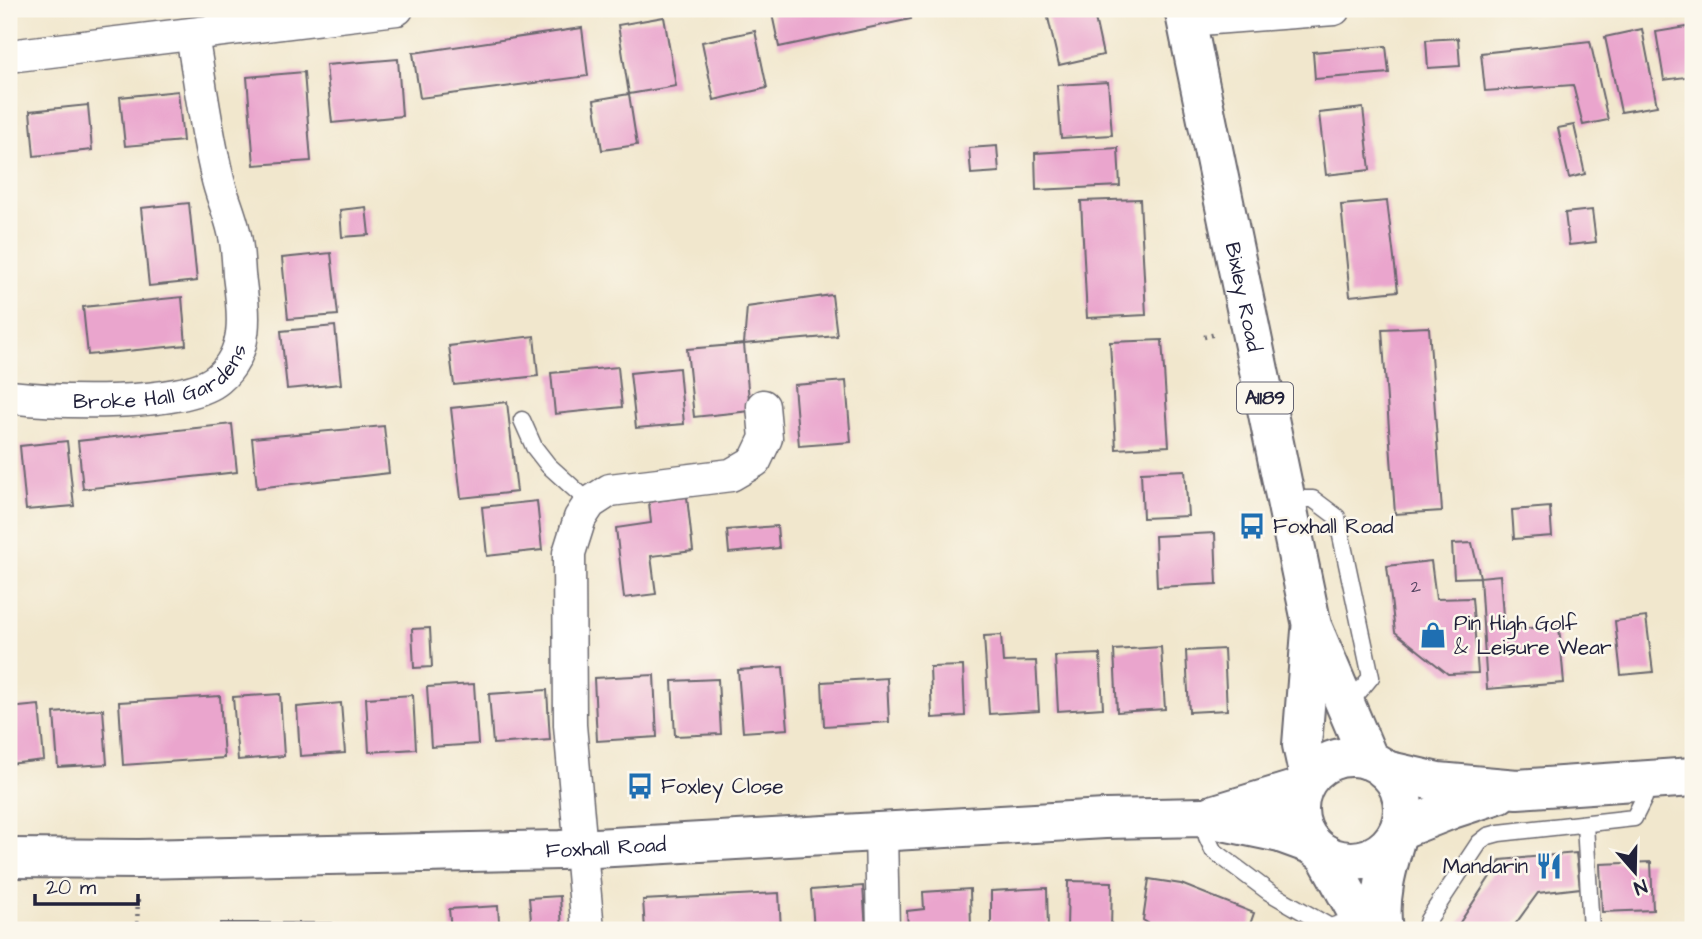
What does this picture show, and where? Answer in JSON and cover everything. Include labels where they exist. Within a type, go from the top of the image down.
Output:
[{"type":"street","points":[[9,56],[397,9]]},
{"type":"street","points":[[1186,14],[1334,9]]},
{"type":"street","name":"Bixley Road","points":[[1186,14],[1312,626],[1346,708],[1377,765]]},
{"type":"street","name":"Broke Hall Gardens","points":[[9,397],[49,401],[165,398],[190,393],[216,381],[229,368],[239,351],[244,318],[235,233],[217,178],[192,34]]},
{"type":"street","points":[[588,930],[570,725],[569,553],[580,518],[590,503],[610,490],[730,475],[755,461],[766,438],[763,406]]},
{"type":"street","name":"Bixley Road","points":[[1305,783],[1302,745],[1312,626]]},
{"type":"street","points":[[1377,765],[1399,788],[1404,814],[1384,878],[1381,916],[1371,926],[1303,829],[1297,815],[1305,783],[1328,762],[1356,757],[1438,782],[1517,789],[1693,777]]},
{"type":"street","name":"Foxhall Road","points":[[1203,817],[1305,783]]},
{"type":"street","points":[[1319,849],[1340,860],[1356,861],[1378,853],[1397,834],[1452,809],[1517,789]]},
{"type":"street","name":"Foxhall Road","points":[[9,858],[139,859],[582,849],[1105,819],[1203,817],[1280,833],[1319,849]]},
{"type":"street","points":[[881,832],[883,930]]},
{"type":"lane","points":[[522,420],[534,447],[548,465],[590,503]]},
{"type":"lane","points":[[1286,499],[1313,499],[1337,517],[1371,677],[1346,708]]},
{"type":"lane","points":[[1424,930],[1479,843],[1488,836],[1634,818],[1644,798],[1646,780]]},
{"type":"lane","points":[[1203,817],[1213,850],[1269,892],[1330,928],[1371,926]]},
{"type":"lane","points":[[1585,824],[1591,930]]},
{"type":"building","points":[[771,9],[909,9],[911,19],[779,47]]},
{"type":"building","points":[[1046,9],[1093,9],[1103,55],[1059,65]]},
{"type":"building","points":[[664,17],[676,86],[629,94],[618,25]]},
{"type":"building","points":[[1693,26],[1693,76],[1664,80],[1656,32]]},
{"type":"building","points":[[582,28],[588,76],[420,98],[413,53]]},
{"type":"building","points":[[1642,29],[1657,106],[1621,112],[1605,37]]},
{"type":"building","points":[[755,31],[767,88],[714,100],[702,42]]},
{"type":"building","points":[[1458,38],[1460,66],[1428,68],[1426,40]]},
{"type":"building","points":[[1590,41],[1608,120],[1583,125],[1573,85],[1485,91],[1481,53]]},
{"type":"building","points":[[1386,46],[1389,73],[1315,79],[1313,52]]},
{"type":"building","points":[[398,59],[402,116],[332,123],[326,65]]},
{"type":"building","points":[[304,72],[311,161],[254,165],[247,77]]},
{"type":"building","points":[[1108,82],[1112,135],[1061,138],[1057,85]]},
{"type":"building","points":[[178,91],[183,141],[125,146],[120,97]]},
{"type":"building","points":[[629,94],[637,145],[602,150],[594,100]]},
{"type":"building","points":[[88,105],[92,150],[34,156],[30,111]]},
{"type":"building","points":[[1363,108],[1370,170],[1326,175],[1319,113]]},
{"type":"building","points":[[1574,125],[1585,174],[1569,178],[1558,128]]},
{"type":"building","points":[[997,146],[999,172],[971,174],[969,148]]},
{"type":"building","points":[[1118,148],[1120,186],[1036,190],[1035,153]]},
{"type":"building","points":[[1140,199],[1146,315],[1087,318],[1081,201]]},
{"type":"building","points":[[1387,201],[1398,291],[1350,296],[1341,205]]},
{"type":"building","points":[[189,203],[197,281],[149,286],[141,208]]},
{"type":"building","points":[[366,207],[369,235],[342,237],[340,210]]},
{"type":"building","points":[[1592,210],[1596,242],[1569,245],[1565,213]]},
{"type":"building","points":[[331,253],[338,315],[288,319],[282,258]]},
{"type":"building","points":[[832,295],[837,336],[744,344],[747,307]]},
{"type":"building","points":[[182,297],[186,345],[88,355],[83,307]]},
{"type":"building","points":[[335,326],[341,384],[287,389],[281,331]]},
{"type":"building","points":[[1429,327],[1442,511],[1395,514],[1382,329]]},
{"type":"building","points":[[534,336],[538,376],[454,385],[449,346]]},
{"type":"building","points":[[1162,340],[1169,446],[1116,449],[1110,342]]},
{"type":"building","points":[[744,344],[750,411],[694,417],[687,349]]},
{"type":"building","points":[[618,367],[622,407],[555,414],[551,373]]},
{"type":"building","points":[[679,368],[684,424],[636,428],[630,373]]},
{"type":"building","points":[[846,381],[851,442],[799,446],[794,385]]},
{"type":"building","points":[[507,402],[517,492],[461,498],[451,408]]},
{"type":"building","points":[[9,421],[13,422],[10,442],[9,442]]},
{"type":"building","points":[[232,424],[237,472],[83,489],[78,441]]},
{"type":"building","points":[[384,426],[389,473],[257,488],[252,438]]},
{"type":"building","points":[[67,441],[74,506],[26,510],[20,446]]},
{"type":"building","points":[[1185,470],[1188,516],[1143,518],[1141,472]]},
{"type":"building","points":[[687,497],[693,551],[651,556],[656,594],[624,598],[616,528],[651,523],[649,502]]},
{"type":"building","points":[[537,501],[542,550],[487,556],[482,507]]},
{"type":"building","points":[[1550,507],[1552,536],[1514,539],[1512,510]]},
{"type":"building","points":[[777,526],[779,548],[729,553],[727,530]]},
{"type":"building","points":[[1215,533],[1217,584],[1157,587],[1155,536]]},
{"type":"building","points":[[1472,543],[1480,577],[1454,578],[1452,544]]},
{"type":"building","points":[[1431,561],[1436,599],[1472,598],[1478,673],[1448,674],[1395,632],[1387,566]]},
{"type":"building","points":[[1500,575],[1504,630],[1559,626],[1564,683],[1487,689],[1480,577]]},
{"type":"building","points":[[1646,617],[1653,672],[1621,675],[1615,621]]},
{"type":"building","points":[[430,628],[432,667],[414,668],[412,629]]},
{"type":"building","points":[[1001,635],[1003,662],[1036,661],[1039,711],[989,714],[984,636]]},
{"type":"building","points":[[1161,647],[1165,709],[1117,712],[1114,650]]},
{"type":"building","points":[[1224,649],[1227,710],[1189,712],[1186,651]]},
{"type":"building","points":[[1100,654],[1103,708],[1058,711],[1055,656]]},
{"type":"building","points":[[963,666],[965,716],[932,718],[930,667]]},
{"type":"building","points":[[783,667],[788,729],[743,732],[738,670]]},
{"type":"building","points":[[654,675],[657,737],[597,741],[594,678]]},
{"type":"building","points":[[887,678],[889,722],[824,726],[822,682]]},
{"type":"building","points":[[718,679],[721,734],[675,736],[672,681]]},
{"type":"building","points":[[474,684],[478,744],[431,747],[427,687]]},
{"type":"building","points":[[547,690],[550,740],[493,744],[489,694]]},
{"type":"building","points":[[280,694],[284,756],[238,760],[233,697]]},
{"type":"building","points":[[413,695],[416,749],[369,752],[366,698]]},
{"type":"building","points":[[220,696],[224,758],[123,765],[119,702]]},
{"type":"building","points":[[341,703],[345,753],[300,756],[297,707]]},
{"type":"building","points":[[39,705],[44,760],[9,764],[9,708]]},
{"type":"building","points":[[103,709],[107,764],[58,767],[54,713]]},
{"type":"building","points":[[1689,850],[1693,850],[1693,886],[1691,886]]},
{"type":"building","points":[[1576,853],[1580,888],[1538,893],[1511,930],[1458,930],[1457,927],[1501,860]]},
{"type":"building","points":[[1651,862],[1653,910],[1602,912],[1600,864]]},
{"type":"building","points":[[1149,879],[1181,884],[1254,913],[1248,930],[1159,930],[1143,920]]},
{"type":"building","points":[[1068,881],[1112,882],[1111,930],[1067,929]]},
{"type":"building","points":[[863,886],[866,930],[814,930],[811,890]]},
{"type":"building","points":[[1047,888],[1048,930],[991,930],[991,891]]},
{"type":"building","points":[[970,889],[971,930],[908,930],[907,911],[924,909],[923,892]]},
{"type":"building","points":[[779,893],[781,930],[645,930],[643,900]]},
{"type":"building","points":[[560,896],[562,930],[532,930],[529,898]]},
{"type":"building","points":[[498,906],[499,922],[519,920],[520,930],[451,930],[449,909]]},
{"type":"building","points":[[220,923],[332,923],[332,930],[220,930]]},
{"type":"place","name":"Foxhall Road","points":[[1252,526]]},
{"type":"place","name":"Pin High Golf & Leisure Wear","points":[[1433,635]]},
{"type":"place","name":"Foxley Close","points":[[640,786]]},
{"type":"place","name":"Mandarin","points":[[1549,866]]}]
